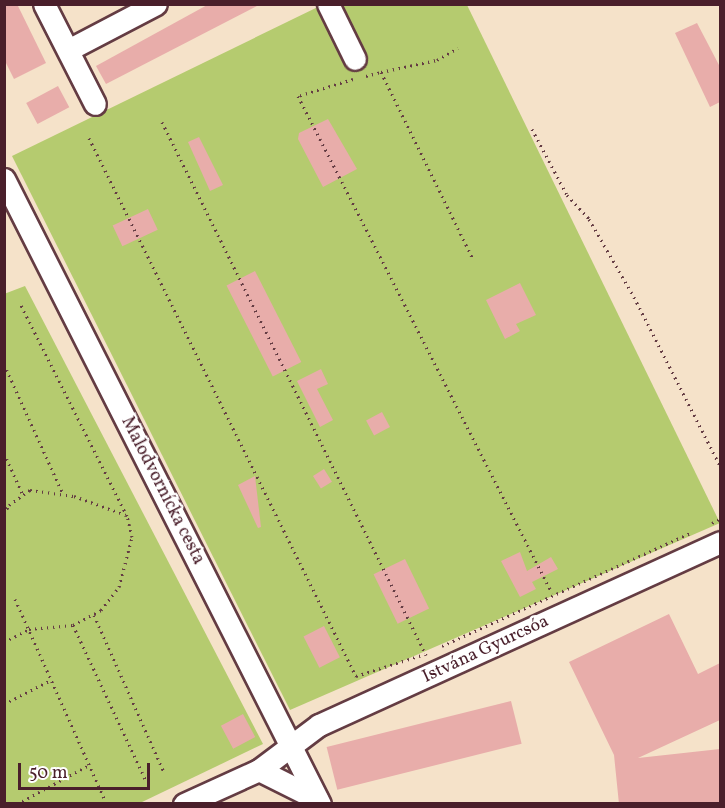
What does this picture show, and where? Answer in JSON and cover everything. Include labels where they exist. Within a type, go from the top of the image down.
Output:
[{"type":"street","points":[[44,4],[95,104]]},
{"type":"street","points":[[68,50],[156,4]]},
{"type":"street","points":[[328,4],[355,59]]},
{"type":"street","name":"Malodvornícka cesta","points":[[4,179],[319,801]]},
{"type":"street","name":"Istvána Gyurcsóa","points":[[184,804],[259,770],[319,725],[437,672],[715,533]]},
{"type":"street","points":[[259,770],[319,801]]},
{"type":"path","points":[[458,48],[437,60],[381,72],[298,96],[552,593]]},
{"type":"path","points":[[381,72],[473,259]]},
{"type":"path","points":[[162,122],[437,672]]},
{"type":"path","points":[[532,129],[567,195],[589,219],[634,297],[720,466]]},
{"type":"path","points":[[89,138],[356,675],[426,654],[552,593],[700,528]]},
{"type":"path","points":[[4,642],[29,629],[74,625],[94,615],[119,587],[132,537],[127,516],[21,305]]},
{"type":"path","points":[[4,363],[63,494]]},
{"type":"path","points":[[4,453],[23,495]]},
{"type":"path","points":[[4,506],[30,490],[63,494],[127,516]]},
{"type":"path","points":[[4,514],[9,505]]},
{"type":"path","points":[[715,533],[720,519]]},
{"type":"path","points":[[15,599],[104,798]]},
{"type":"path","points":[[94,615],[164,772]]},
{"type":"path","points":[[74,625],[146,781]]},
{"type":"path","points":[[4,704],[51,680]]},
{"type":"path","points":[[17,804],[89,765]]},
{"type":"green space","points":[[322,5],[467,5],[720,523],[290,710],[12,156]]},
{"type":"green space","points":[[25,286],[263,744],[140,803],[5,803],[4,294]]},
{"type":"building","points":[[4,4],[17,4],[46,63],[14,79],[4,59]]},
{"type":"building","points":[[209,4],[261,4],[106,84],[96,66]]},
{"type":"building","points":[[697,23],[720,67],[720,102],[710,107],[675,33]]},
{"type":"building","points":[[58,86],[69,107],[37,124],[26,103]]},
{"type":"building","points":[[328,119],[357,169],[323,187],[298,139],[299,133]]},
{"type":"building","points":[[199,137],[223,185],[210,191],[188,142]]},
{"type":"building","points":[[148,209],[158,230],[122,246],[113,225]]},
{"type":"building","points":[[255,271],[301,362],[273,376],[226,286]]},
{"type":"building","points":[[520,283],[536,315],[516,324],[520,331],[505,339],[486,300]]},
{"type":"building","points":[[321,369],[328,384],[317,389],[333,420],[320,427],[297,381]]},
{"type":"building","points":[[382,412],[390,427],[374,435],[366,420]]},
{"type":"building","points":[[324,469],[332,482],[321,489],[313,476]]},
{"type":"building","points":[[255,476],[261,527],[258,528],[238,485]]},
{"type":"building","points":[[520,552],[527,571],[551,557],[558,569],[532,582],[536,589],[520,597],[501,561]]},
{"type":"building","points":[[405,559],[429,608],[398,624],[374,574]]},
{"type":"building","points":[[669,614],[698,674],[720,663],[720,720],[638,758],[720,749],[720,804],[619,804],[614,755],[569,662]]},
{"type":"building","points":[[324,626],[340,657],[319,668],[304,636]]},
{"type":"building","points":[[511,701],[522,744],[337,790],[327,747]]},
{"type":"building","points":[[243,714],[255,737],[233,749],[221,726]]}]
